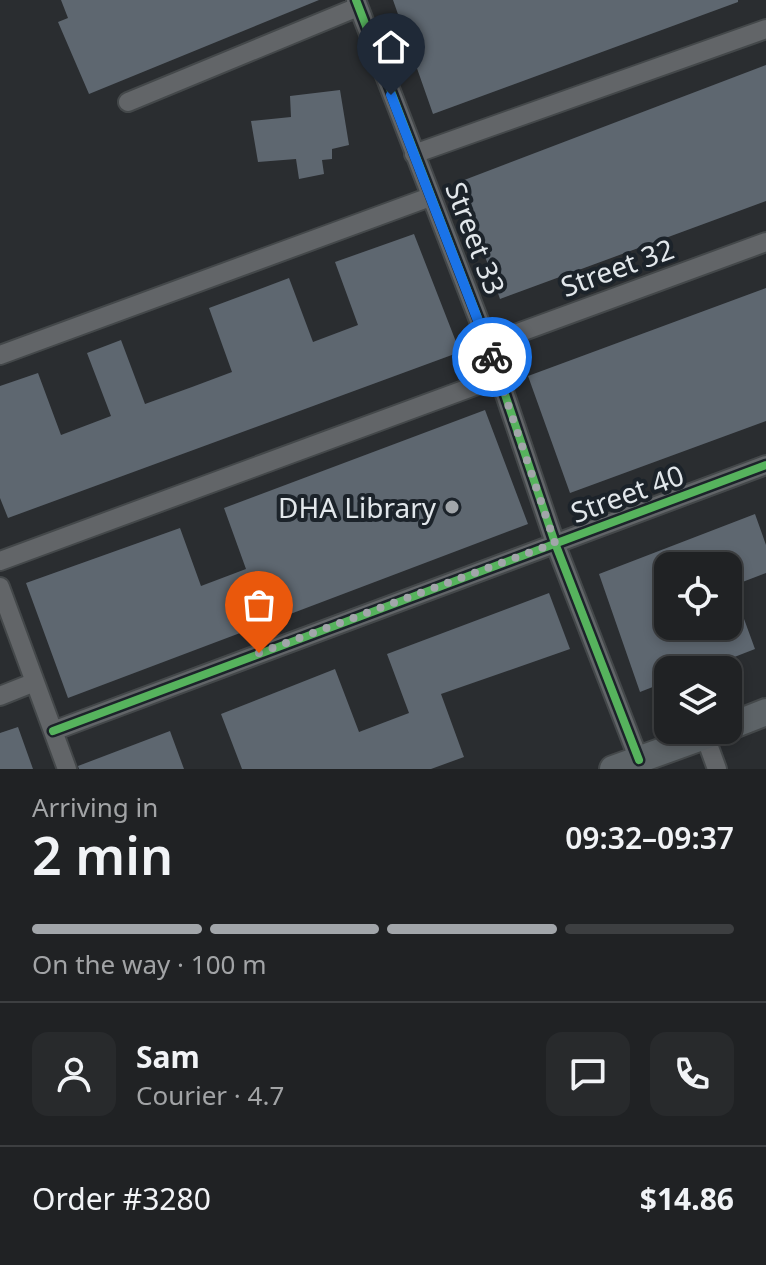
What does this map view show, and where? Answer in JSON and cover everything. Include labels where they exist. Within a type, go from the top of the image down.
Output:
[{"type":"main road","points":[[742,722],[766,712]]},
{"type":"main road","points":[[613,769],[683,744]]},
{"type":"street","points":[[128,102],[357,4]]},
{"type":"street","name":"Street 33","points":[[357,4],[488,344],[555,543],[639,760]]},
{"type":"street","points":[[414,154],[766,29]]},
{"type":"street","points":[[0,355],[430,197]]},
{"type":"street","name":"Street 32","points":[[488,344],[766,242]]},
{"type":"street","points":[[0,561],[499,377]]},
{"type":"street","name":"Street 40","points":[[53,731],[766,465]]},
{"type":"street","points":[[0,587],[67,769]]},
{"type":"street","points":[[0,696],[35,682]]},
{"type":"street","points":[[717,769],[718,744]]},
{"type":"building","points":[[61,0],[319,0],[89,94],[58,22],[68,18]]},
{"type":"building","points":[[393,0],[738,0],[738,2],[433,114]]},
{"type":"building","points":[[766,65],[766,201],[500,299],[459,182]]},
{"type":"building","points":[[340,90],[349,145],[332,149],[332,159],[322,160],[324,174],[299,179],[296,159],[258,162],[251,121],[291,117],[290,96]]},
{"type":"building","points":[[414,234],[460,352],[8,518],[0,498],[0,386],[38,373],[61,435],[111,416],[87,353],[121,340],[145,404],[192,387],[232,372],[209,308],[289,278],[313,342],[358,325],[335,262]]},
{"type":"building","points":[[766,288],[766,421],[570,493],[528,376]]},
{"type":"building","points":[[485,410],[528,524],[68,698],[26,583],[180,528],[201,586],[246,569],[224,508]]},
{"type":"building","points":[[755,514],[766,545],[766,573],[742,582],[742,552],[656,552]]},
{"type":"building","points":[[654,553],[654,640],[742,640],[742,613],[755,649],[737,656],[654,656],[654,686],[640,692],[599,574]]},
{"type":"building","points":[[549,593],[570,649],[441,694],[464,757],[431,769],[242,769],[221,714],[335,669],[359,732],[409,713],[387,654]]},
{"type":"building","points":[[18,727],[33,769],[0,769],[0,733]]},
{"type":"building","points":[[170,731],[184,769],[79,769],[78,766]]},
{"type":"cycle path","points":[[356,0],[488,344],[555,543],[639,760]]},
{"type":"cycle path","points":[[53,731],[766,465]]},
{"type":"way so far","points":[[259,653],[555,543],[492,357]]},
{"type":"place","name":"DHA Library","points":[[452,507]]},
{"type":"route","points":[[391,95],[492,357]]}]
